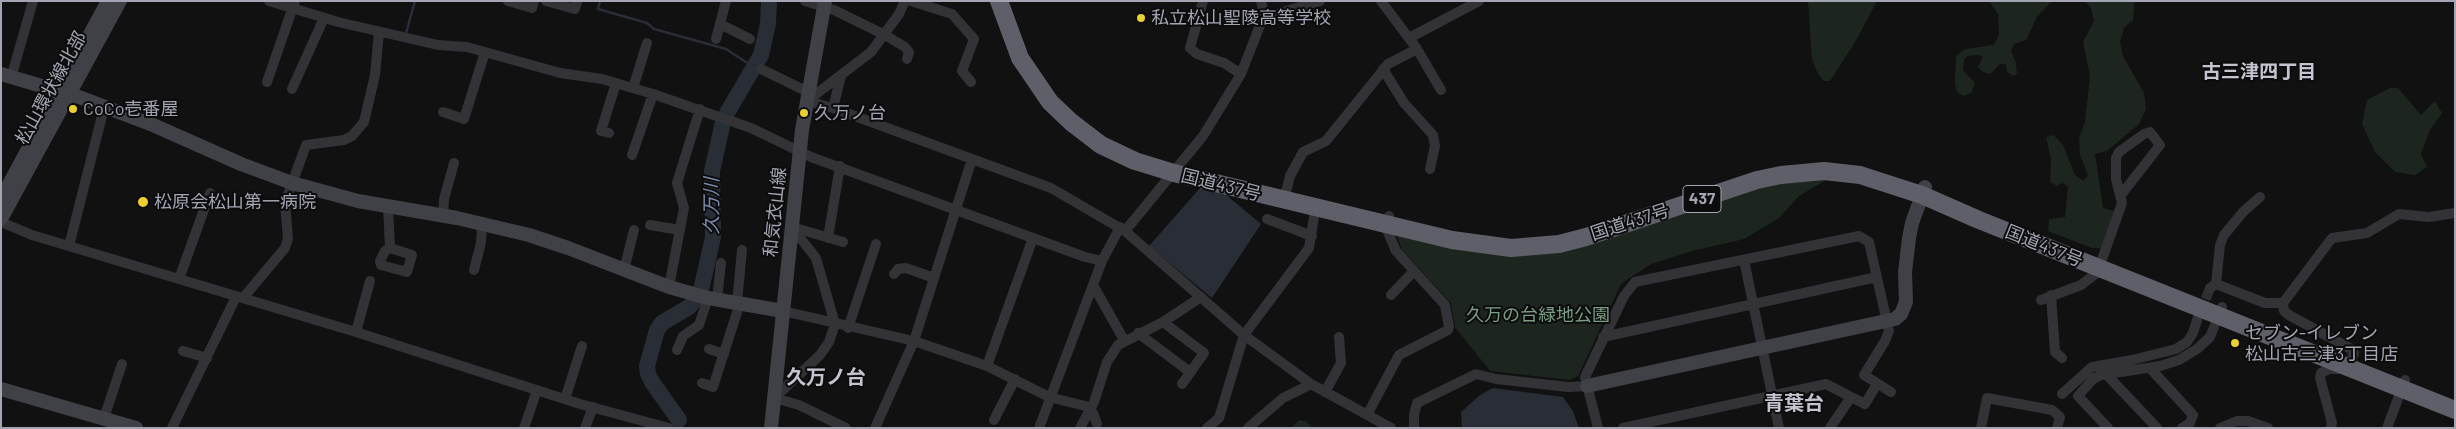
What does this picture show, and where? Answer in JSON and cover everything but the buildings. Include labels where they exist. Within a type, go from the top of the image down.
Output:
[{"type":"highway","name":"国道437号","points":[[998,1],[1020,58],[1050,102],[1071,122],[1101,145],[1135,161],[1388,220],[1474,244],[1511,248],[1531,247],[1586,237],[1756,180],[1795,173],[1824,171],[1851,173],[1923,191],[2403,384],[2455,401]]},
{"type":"highway","name":"国道437号","points":[[1008,1],[1028,54],[1056,96],[1076,115],[1118,143],[1177,170]]},
{"type":"highway","name":"国道437号","points":[[2403,384],[2455,410]]},
{"type":"street","points":[[33,1],[6,76],[153,124],[240,164],[292,183],[358,201],[482,224],[568,248],[669,287],[712,298],[783,311],[848,328],[914,341],[987,366],[1049,397],[1078,403],[1090,410],[1097,424]]},
{"type":"street","name":"松山環状線北部","points":[[1,221],[108,1]]},
{"type":"street","name":"松山環状線北部","points":[[1,199],[120,1]]},
{"type":"street","points":[[269,1],[294,5],[324,18],[378,32],[485,52],[560,73],[633,88],[700,110],[770,136],[800,151],[1033,238],[1102,261]]},
{"type":"street","points":[[513,6],[532,8],[534,1]]},
{"type":"street","points":[[546,1],[575,9],[578,2]]},
{"type":"street","points":[[716,39],[726,1]]},
{"type":"street","points":[[805,1],[824,4],[885,35],[904,46],[909,52],[907,59]]},
{"type":"street","points":[[808,96],[841,76],[871,52],[885,35],[905,1]]},
{"type":"street","points":[[912,1],[952,14],[974,38],[962,71],[971,82]]},
{"type":"street","points":[[1203,1],[1190,48],[1197,54],[1224,63],[1241,74]]},
{"type":"street","points":[[1039,428],[1049,397],[1102,261],[1122,229],[1177,170],[1203,136],[1241,74],[1264,15],[1261,1]]},
{"type":"street","points":[[1264,15],[1276,14],[1320,1]]},
{"type":"street","points":[[1381,1],[1417,49],[1441,90]]},
{"type":"street","points":[[1409,38],[1479,1]]},
{"type":"street","name":"和気衣山線","points":[[771,428],[800,151],[824,4]]},
{"type":"street","points":[[267,82],[294,5]]},
{"type":"street","points":[[297,86],[324,18]]},
{"type":"street","points":[[720,24],[750,39]]},
{"type":"street","points":[[172,428],[240,298],[285,248],[288,239],[285,202],[306,145],[344,140],[352,136],[364,122],[375,75],[378,32]]},
{"type":"street","points":[[633,88],[647,43]]},
{"type":"street","points":[[1285,196],[1294,168],[1303,152],[1326,141],[1388,64],[1417,49]]},
{"type":"street","points":[[443,112],[464,119],[485,52]]},
{"type":"street","points":[[761,68],[808,96],[833,108],[1051,188],[1122,229],[1244,335],[1311,384],[1391,428]]},
{"type":"street","points":[[1383,69],[1404,103],[1433,135],[1435,146],[1430,170]]},
{"type":"street","points":[[833,108],[841,76]]},
{"type":"street","points":[[609,133],[601,131],[616,83]]},
{"type":"street","points":[[631,148],[652,94]]},
{"type":"street","points":[[69,246],[104,108]]},
{"type":"street","points":[[669,287],[684,201],[677,183],[700,110]]},
{"type":"street","points":[[2041,300],[2082,285],[2094,275],[2101,264],[2120,213],[2121,195],[2116,178],[2116,158],[2119,152],[2144,134],[2150,132],[2160,145],[2121,195]]},
{"type":"street","points":[[876,428],[914,341],[972,159]]},
{"type":"street","points":[[828,238],[840,166]]},
{"type":"street","points":[[443,216],[444,199],[456,170]]},
{"type":"street","points":[[1414,428],[1414,415],[1417,403],[1476,374],[1496,379],[1559,386],[1587,386],[1888,322],[1901,314],[1906,302],[1907,253],[1912,223],[1923,191]]},
{"type":"street","points":[[180,280],[210,193]]},
{"type":"street","points":[[2260,196],[2243,212],[2224,235],[2220,245],[2213,286],[2266,303],[2283,304]]},
{"type":"street","points":[[1207,428],[1219,418],[1244,335],[1309,248],[1316,203]]},
{"type":"street","points":[[388,207],[390,248]]},
{"type":"street","points":[[2332,428],[2324,401],[2321,374],[2329,369],[2342,369],[2350,363],[2354,353],[2353,350],[2289,315],[2284,311],[2283,304],[2332,238],[2368,233],[2399,214],[2429,217],[2455,213]]},
{"type":"street","points":[[1267,219],[1312,236]]},
{"type":"street","points":[[1367,415],[1399,355],[1448,330],[1449,327],[1445,305],[1396,251],[1388,235],[1388,220]]},
{"type":"street","points":[[1,221],[69,246],[356,332],[565,399],[669,428]]},
{"type":"street","points":[[474,270],[481,242],[482,224]]},
{"type":"street","points":[[650,225],[680,230]]},
{"type":"street","points":[[624,270],[634,230]]},
{"type":"street","points":[[792,231],[843,242]]},
{"type":"street","points":[[774,398],[820,355],[829,342],[835,324],[816,258],[792,231]]},
{"type":"street","points":[[1598,428],[1585,377],[1587,368],[1624,296],[1635,282],[1859,236],[1869,242],[1888,322],[1885,341],[1864,375],[1892,392]]},
{"type":"street","points":[[987,366],[1033,238]]},
{"type":"street","points":[[848,328],[876,244]]},
{"type":"street","points":[[702,383],[713,387],[724,354],[739,303],[742,250]]},
{"type":"street","points":[[1744,260],[1779,428]]},
{"type":"street","points":[[678,350],[683,336],[699,325],[712,298],[721,263]]},
{"type":"street","points":[[894,274],[898,269],[906,268],[934,278]]},
{"type":"street","points":[[1391,295],[1414,272]]},
{"type":"street","points":[[1603,337],[1877,277]]},
{"type":"street","points":[[356,332],[370,281]]},
{"type":"street","points":[[1093,284],[1124,340]]},
{"type":"street","points":[[2051,295],[2055,352],[2062,358]]},
{"type":"street","points":[[1080,428],[1090,410],[1107,362],[1118,345],[1124,340],[1163,322],[1201,297]]},
{"type":"street","points":[[2108,428],[2078,396],[2093,379],[2106,374],[2150,368],[2179,360],[2197,349],[2210,336],[2220,311]]},
{"type":"street","points":[[2062,394],[2092,367],[2132,360],[2176,349],[2187,342],[2193,333],[2198,318]]},
{"type":"street","points":[[1163,322],[1204,353],[1182,384]]},
{"type":"street","points":[[1138,333],[1190,372]]},
{"type":"street","points":[[1325,392],[1341,364],[1339,337]]},
{"type":"street","points":[[565,399],[582,346]]},
{"type":"street","points":[[710,349],[724,354]]},
{"type":"street","points":[[183,351],[207,358]]},
{"type":"street","points":[[104,418],[122,364]]},
{"type":"street","points":[[2150,368],[2193,415],[2190,423],[2182,428]]},
{"type":"street","points":[[2106,374],[2157,428]]},
{"type":"street","points":[[994,420],[1015,380]]},
{"type":"street","points":[[1248,428],[1283,398],[1311,384]]},
{"type":"street","points":[[1623,428],[1826,384],[1865,404],[1877,384]]},
{"type":"street","points":[[2387,428],[2403,384]]},
{"type":"street","points":[[1,388],[136,428]]},
{"type":"street","points":[[524,428],[537,390]]},
{"type":"street","points":[[1829,427],[1851,397]]},
{"type":"street","points":[[774,398],[799,405],[846,428]]},
{"type":"street","points":[[1981,428],[1988,398],[2052,410],[2060,417],[2058,428]]},
{"type":"street","points":[[586,428],[593,407]]},
{"type":"street","points":[[2220,428],[2237,421],[2248,421],[2268,428]]},
{"type":"green space","points":[[1808,1],[1877,1],[1854,44],[1830,81],[1824,81],[1818,74],[1812,60]]},
{"type":"green space","points":[[1989,1],[2052,1],[2037,17],[2026,40],[2014,44],[2011,51],[2016,63],[2017,74],[2013,76],[2007,72],[2006,64],[2000,64],[1990,74],[1983,72],[1978,67],[1983,57],[1978,55],[1968,56],[1964,59],[1963,70],[1975,83],[1972,92],[1964,96],[1957,92],[1955,83],[1956,56],[1965,49],[1994,45],[1999,34],[1998,14]]},
{"type":"green space","points":[[2085,1],[2135,1],[2133,20],[2124,28],[2120,42],[2123,56],[2144,93],[2146,109],[2139,124],[2107,151],[2095,154],[2103,208],[2114,211],[2101,248],[2092,248],[2048,231],[2049,219],[2065,217],[2068,186],[2062,183],[2057,186],[2050,182],[2051,159],[2046,137],[2054,135],[2063,145],[2075,175],[2084,181],[2088,175],[2080,155],[2079,138],[2085,122],[2090,76],[2083,42],[2094,21],[2091,8]]},
{"type":"green space","points":[[2390,88],[2398,88],[2421,115],[2435,101],[2442,113],[2430,130],[2421,154],[2427,167],[2415,175],[2395,172],[2375,152],[2362,124],[2367,100]]},
{"type":"green space","name":"久万の台緑地公園","points":[[1833,176],[1799,196],[1779,218],[1744,239],[1692,251],[1651,264],[1621,284],[1578,376],[1570,380],[1490,371],[1455,327],[1451,303],[1402,250],[1396,232],[1525,255],[1736,193],[1801,177]]},
{"type":"green space","points":[[1299,420],[1305,421],[1313,428],[1291,428]]},
{"type":"shaded area","points":[[1200,188],[1225,194],[1261,224],[1212,298],[1149,246]]},
{"type":"shaded area","points":[[1493,388],[1563,397],[1573,411],[1579,428],[1462,428],[1461,412],[1480,395]]},
{"type":"waterway","points":[[406,33],[415,1]]},
{"type":"waterway","points":[[600,1],[598,9],[647,23],[654,29],[726,49],[755,68]]},
{"type":"waterway","name":"久万川","points":[[727,113],[761,55],[768,24],[769,1]]},
{"type":"waterway","name":"久万川","points":[[701,290],[713,237],[712,171],[723,122]]},
{"type":"waterway","name":"久万川","points":[[679,420],[652,382],[647,366],[657,330],[662,323],[689,307],[695,300]]},
{"type":"tunnel","points":[[2200,313],[2210,288]]},
{"type":"place","name":"私立松山聖陵高等学校","points":[[1141,18]]},
{"type":"place","name":"CoCo壱番屋","points":[[73,109]]},
{"type":"place","name":"久万ノ台","points":[[804,113]]},
{"type":"place","name":"松原会松山第一病院","points":[[143,202]]},
{"type":"place","name":"セブン-イレブン 松山古三津3丁目店","points":[[2235,343]]},
{"type":"district","name":"古三津四丁目","points":[[2259,72]]},
{"type":"district","name":"久万ノ台","points":[[826,377]]},
{"type":"district","name":"青葉台","points":[[1794,403]]}]
